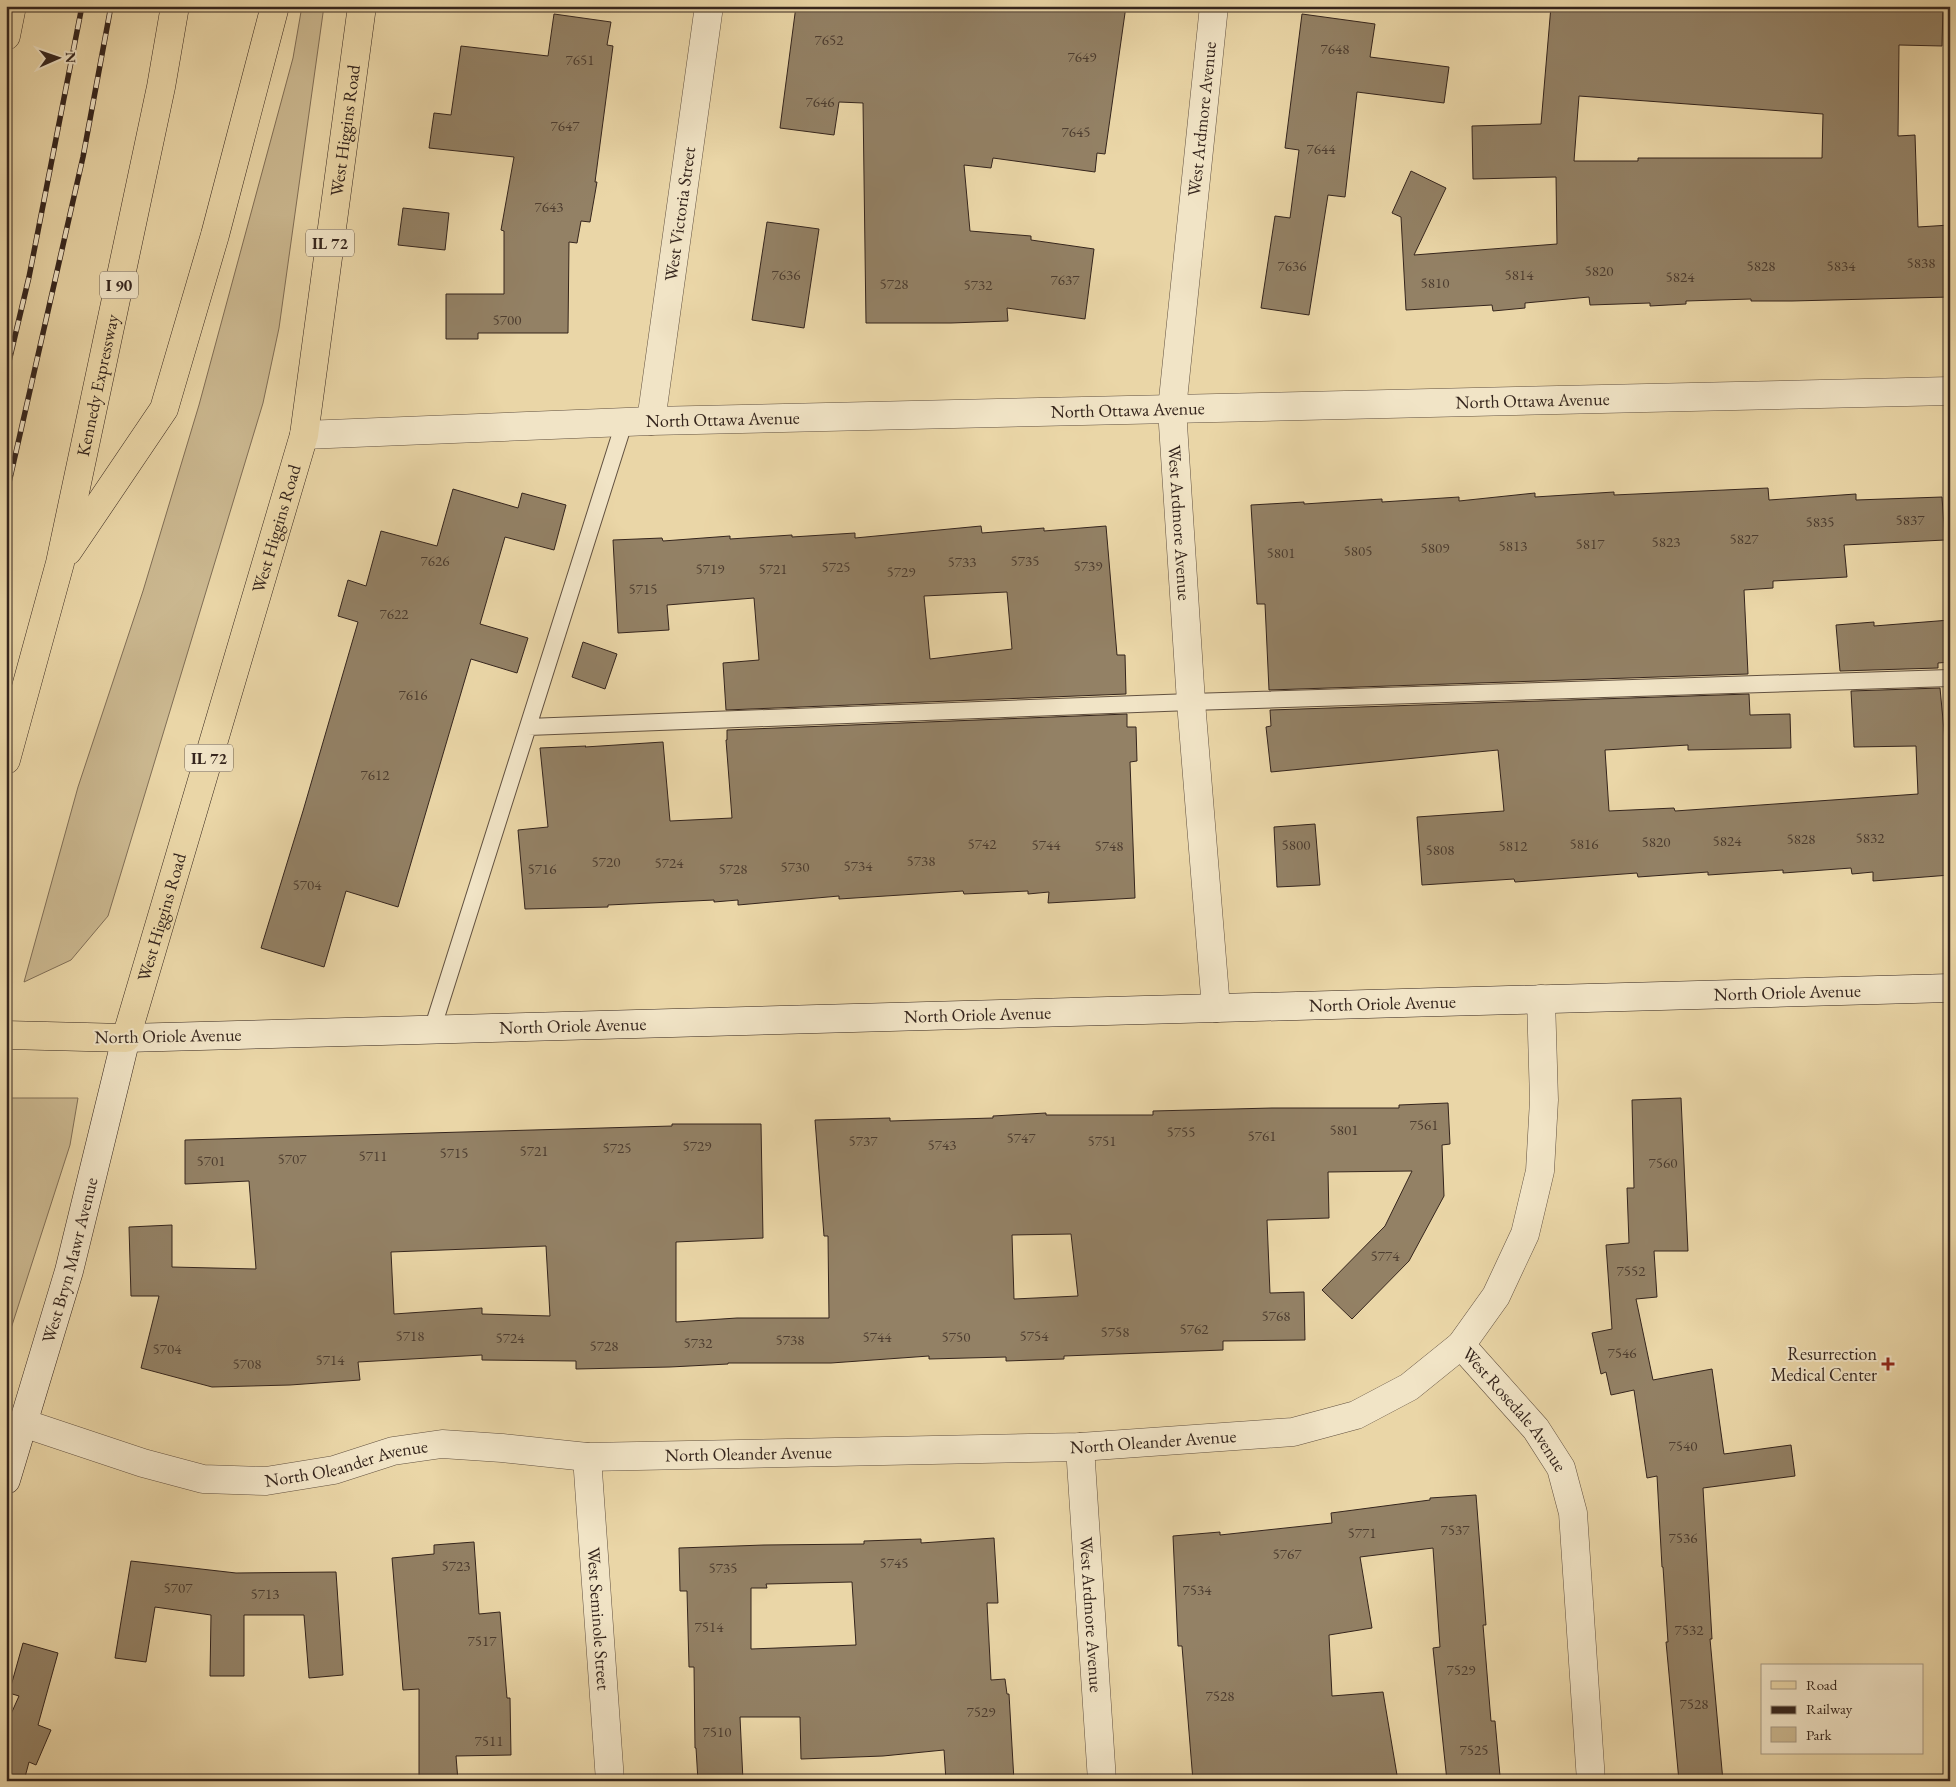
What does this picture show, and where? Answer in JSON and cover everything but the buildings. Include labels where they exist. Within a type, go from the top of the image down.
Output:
[{"type":"main road","points":[[6,36],[12,6]]},
{"type":"main road","name":"Kennedy Expressway","points":[[6,760],[60,563],[159,97],[176,6]]},
{"type":"main road","points":[[60,563],[164,409],[215,235],[275,6]]},
{"type":"main road","name":"West Higgins Road","points":[[126,1038],[304,435],[362,6]]},
{"type":"main road","name":"North Oriole Avenue","points":[[9,1035],[126,1038]]},
{"type":"street","name":"West Victoria Street","points":[[651,421],[709,6]]},
{"type":"street","name":"West Ardmore Avenue","points":[[1214,6],[1172,409],[1191,702],[1216,1008]]},
{"type":"street","name":"North Ottawa Avenue","points":[[304,435],[651,421],[1950,390]]},
{"type":"street","name":"North Oriole Avenue","points":[[126,1038],[1950,988]]},
{"type":"street","name":"West Rosedale Avenue","points":[[1541,999],[1544,1100],[1540,1171],[1525,1234],[1496,1296],[1461,1345],[1536,1428],[1561,1468],[1573,1513],[1591,1781]]},
{"type":"street","name":"West Bryn Mawr Avenue","points":[[6,1480],[69,1271],[126,1038]]},
{"type":"street","name":"North Oleander Avenue","points":[[23,1423],[143,1464],[203,1480],[266,1481],[334,1470],[393,1451],[442,1444],[587,1457],[1080,1447],[1293,1432],[1338,1420],[1356,1415],[1409,1386],[1461,1345]]},
{"type":"street","name":"West Ardmore Avenue","points":[[1080,1447],[1102,1781]]},
{"type":"street","name":"West Seminole Street","points":[[587,1457],[610,1781]]},
{"type":"lane","points":[[432,1030],[624,423]]},
{"type":"lane","points":[[528,727],[1191,702],[1950,678]]},
{"type":"green space","points":[[302,6],[324,6],[279,328],[263,403],[108,916],[71,960],[24,982],[78,787],[143,591],[199,405],[293,58]]},
{"type":"green space","points":[[6,1098],[78,1098],[70,1145],[6,1344]]},
{"type":"railway","points":[[6,374],[29,277],[82,6]]},
{"type":"railway","points":[[6,496],[83,157],[111,6]]},
{"type":"place","name":"Resurrection Medical Center","points":[[1888,1364]]}]
